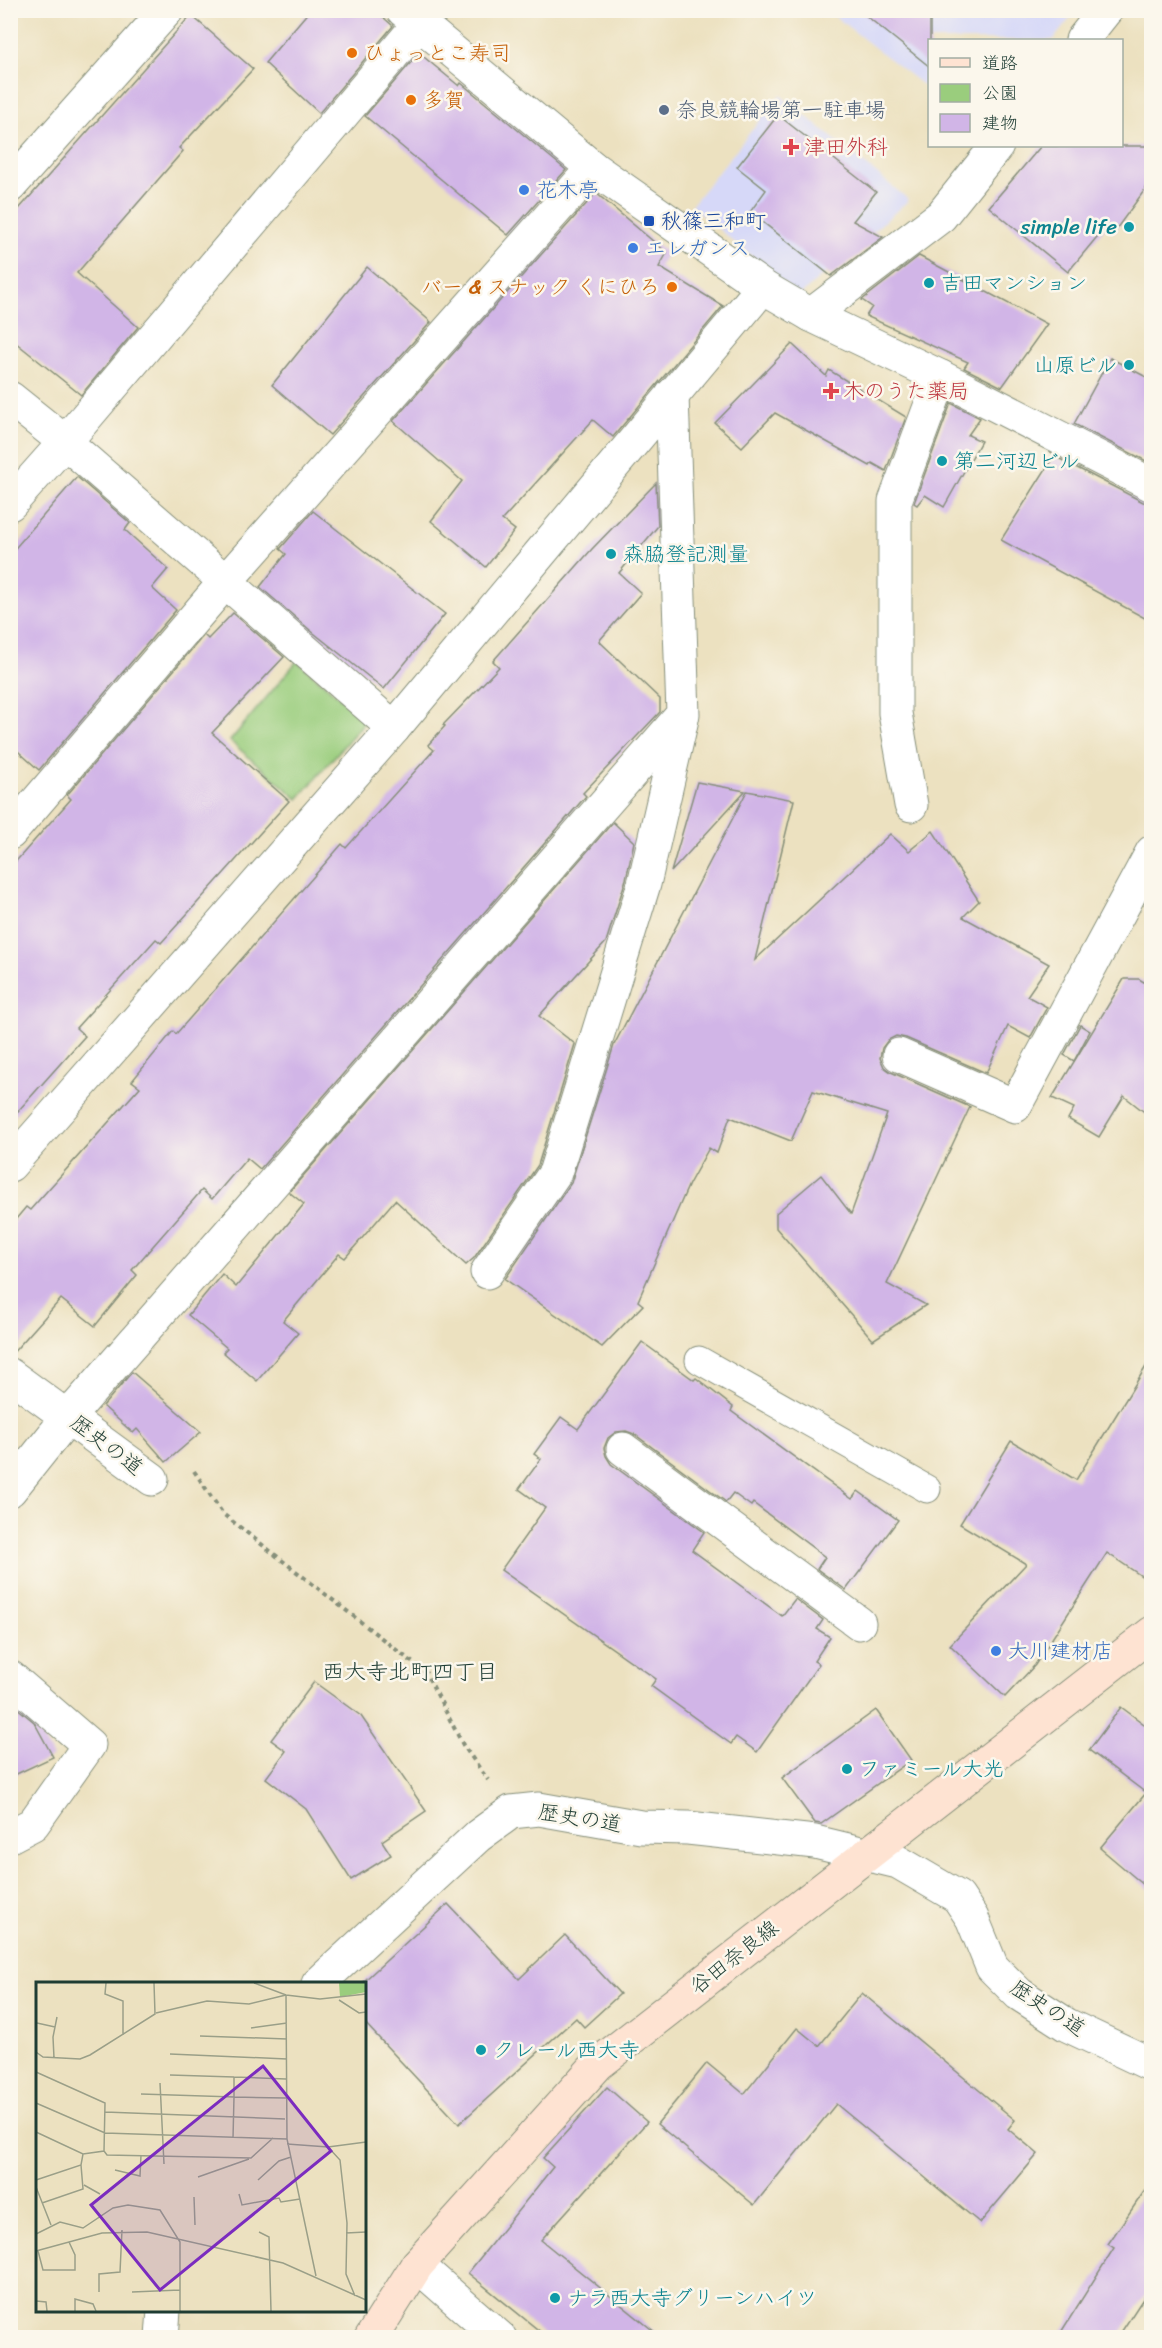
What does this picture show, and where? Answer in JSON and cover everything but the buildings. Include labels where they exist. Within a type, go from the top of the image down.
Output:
[{"type":"main road","name":"谷田奈良線","points":[[370,2337],[417,2265],[597,2064],[1152,1633]]},
{"type":"street","points":[[10,186],[167,10]]},
{"type":"street","points":[[1083,39],[1106,10]]},
{"type":"street","points":[[10,504],[65,442],[411,17],[593,168],[763,287],[811,315],[1152,485]]},
{"type":"street","points":[[811,315],[941,216],[996,147]]},
{"type":"street","points":[[10,833],[226,581],[593,168]]},
{"type":"street","points":[[10,1165],[394,728],[763,287]]},
{"type":"street","points":[[911,805],[895,712],[895,501],[941,378]]},
{"type":"street","points":[[487,1272],[555,1173],[644,884],[683,714],[672,396]]},
{"type":"street","points":[[10,398],[65,442],[394,728]]},
{"type":"street","points":[[10,1490],[69,1416],[683,714]]},
{"type":"street","points":[[899,1056],[1015,1107],[1152,852]]},
{"type":"street","name":"歴史の道","points":[[10,1375],[152,1479]]},
{"type":"street","points":[[623,1449],[859,1623]]},
{"type":"street","points":[[10,1677],[89,1745],[33,1824],[10,1836]]},
{"type":"street","name":"歴史の道","points":[[511,1812],[539,1809],[641,1827],[688,1828],[792,1839],[815,1842],[898,1862],[958,1897],[972,1917],[992,1967],[1019,1994],[1067,2025],[1152,2065]]},
{"type":"street","points":[[319,1982],[478,1836],[511,1812]]},
{"type":"street","points":[[417,2265],[500,2337]]},
{"type":"street","points":[[162,2337],[164,2312]]},
{"type":"lane","points":[[699,1360],[927,1489]]},
{"type":"path","name":"歴史の道","points":[[152,1479],[189,1464],[223,1514],[426,1673],[463,1745],[511,1812]]},
{"type":"shaded area","points":[[828,11],[1076,11],[1054,39],[928,39],[928,89]]},
{"type":"shaded area","name":"津田外科","points":[[780,95],[909,200],[799,296],[691,206]]},
{"type":"green space","points":[[297,661],[366,720],[298,799],[230,741]]},
{"type":"place","name":"ひょっとこ寿司","points":[[352,53]]},
{"type":"place","name":"多賀","points":[[411,100]]},
{"type":"place","name":"奈良競輪場第一駐車場","points":[[664,110]]},
{"type":"place","name":"津田外科","points":[[791,147]]},
{"type":"place","name":"花木亭","points":[[524,190]]},
{"type":"place","name":"秋篠三和町","points":[[649,221]]},
{"type":"place","name":"simple life","points":[[1129,227]]},
{"type":"place","name":"エレガンス","points":[[633,248]]},
{"type":"place","name":"吉田マンション","points":[[929,283]]},
{"type":"place","name":"バー & スナック くにひろ","points":[[672,287]]},
{"type":"place","name":"山原ビル","points":[[1129,365]]},
{"type":"place","name":"木のうた薬局","points":[[831,391]]},
{"type":"place","name":"第二河辺ビル","points":[[942,461]]},
{"type":"place","name":"森脇登記測量","points":[[611,554]]},
{"type":"place","name":"大川建材店","points":[[996,1651]]},
{"type":"place","name":"ファミール大光","points":[[847,1769]]},
{"type":"place","name":"クレール西大寺","points":[[481,2050]]},
{"type":"place","name":"ナラ西大寺グリーンハイツ","points":[[555,2298]]},
{"type":"district","name":"西大寺北町四丁目","points":[[410,1671]]}]
